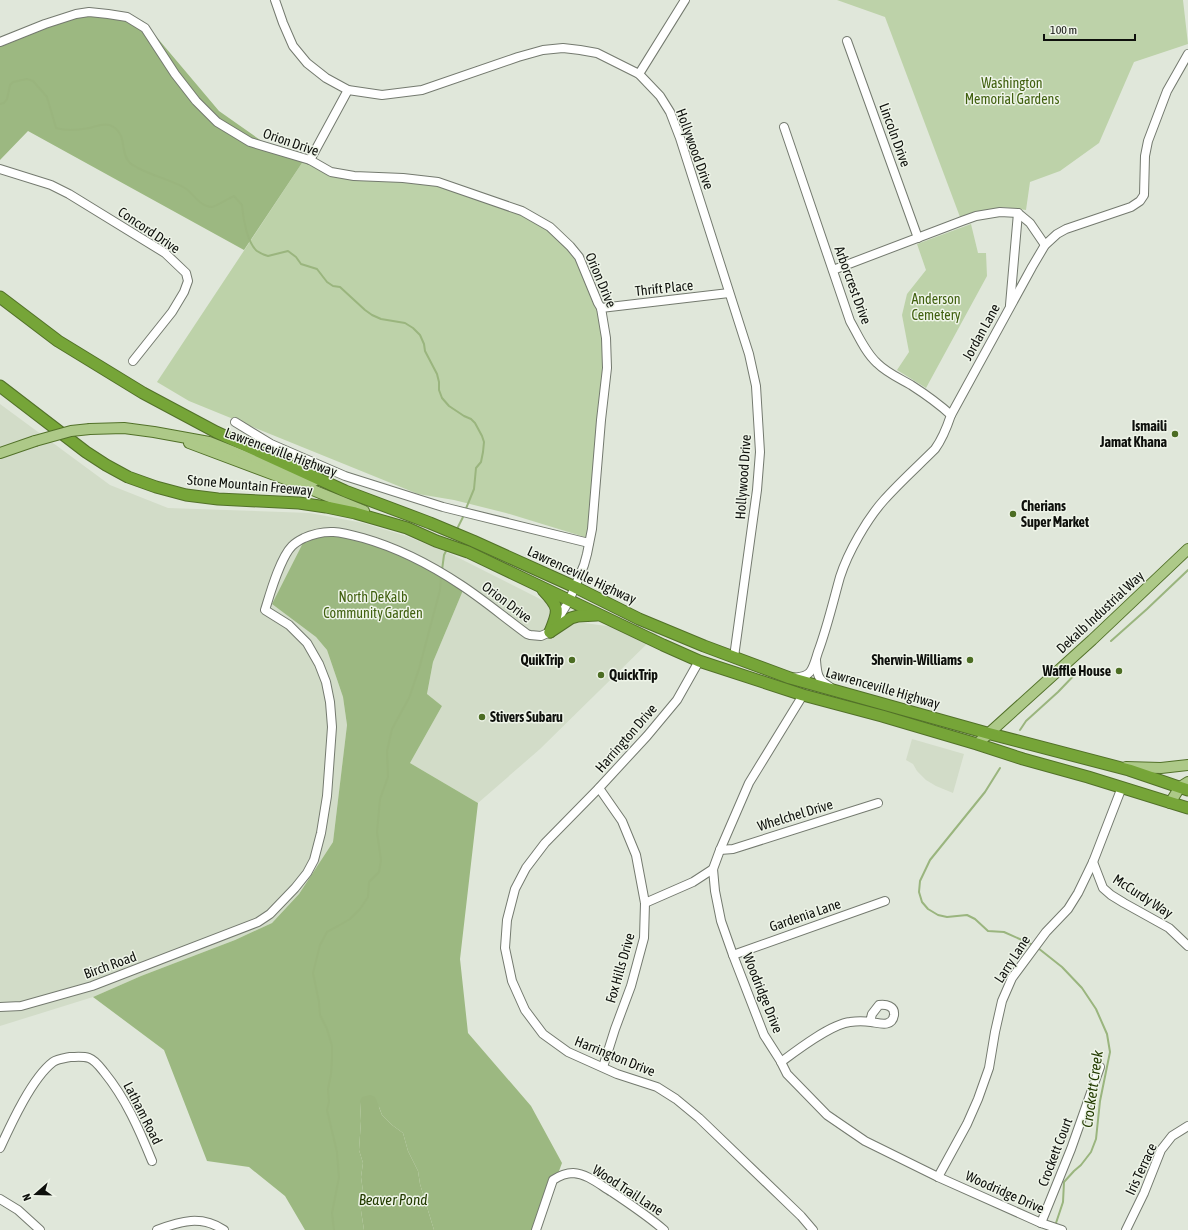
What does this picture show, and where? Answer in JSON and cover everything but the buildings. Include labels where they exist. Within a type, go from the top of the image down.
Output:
[{"type":"highway","name":"Stone Mountain Freeway","points":[[0,298],[58,341],[143,392],[216,432],[345,491]]},
{"type":"highway","name":"Stone Mountain Freeway","points":[[0,386],[86,452],[106,465],[128,477],[156,487],[186,495],[218,499],[298,503],[326,507],[355,513],[407,528]]},
{"type":"highway","name":"Lawrenceville Highway","points":[[345,491],[473,541],[575,587],[639,619],[704,646],[790,678],[1185,787]]},
{"type":"highway","name":"Lawrenceville Highway","points":[[407,528],[436,541],[468,552],[569,601],[699,661],[803,695],[882,716],[1188,808]]},
{"type":"highway","points":[[540,587],[555,605],[557,610],[557,615],[550,632]]},
{"type":"highway","points":[[550,632],[571,618],[578,616],[600,615]]},
{"type":"main road","name":"Lawrenceville Highway","points":[[0,453],[70,431],[124,428],[209,442],[285,472],[345,491]]},
{"type":"main road","name":"Lawrenceville Highway","points":[[168,435],[293,482],[343,504],[407,528]]},
{"type":"main road","name":"Dekalb Industrial Way","points":[[976,744],[1092,640],[1188,549]]},
{"type":"main road","points":[[1116,767],[1155,768],[1188,765]]},
{"type":"main road","points":[[1170,803],[1185,787]]},
{"type":"street","name":"Hollywood Drive","points":[[275,0],[293,46],[307,63],[326,78],[348,90],[382,95],[422,90],[518,57],[543,50],[563,48],[597,53],[639,74],[660,96],[670,112],[680,138],[729,294],[750,354],[756,392],[760,452],[757,490],[734,657]]},
{"type":"street","points":[[639,74],[685,0]]},
{"type":"street","name":"Orion Drive","points":[[0,42],[45,24],[76,14],[89,12],[126,17],[145,28],[175,74],[196,101],[217,122],[250,142],[310,160],[331,172],[354,176],[403,178],[438,182],[522,211],[550,227],[579,257],[601,308],[606,338],[607,368],[592,529],[589,543],[584,565],[569,601],[550,632],[541,636],[527,634],[462,586],[424,563],[384,544],[343,533],[327,531],[312,534],[292,547],[277,575],[265,610]]},
{"type":"street","name":"Lincoln Drive","points":[[847,41],[918,238]]},
{"type":"street","name":"Jordan Lane","points":[[790,678],[802,677],[809,673],[823,639],[842,573],[858,539],[882,502],[935,449],[946,431],[951,415],[1045,245],[1066,229],[1131,207],[1143,198],[1145,190],[1145,156],[1148,141],[1167,91],[1188,54]]},
{"type":"street","points":[[310,160],[348,90]]},
{"type":"street","name":"Arborcrest Drive","points":[[784,127],[850,321],[864,347],[876,362],[889,373],[916,389],[945,409],[951,415]]},
{"type":"street","name":"Concord Drive","points":[[0,169],[51,185],[69,194],[165,253],[186,273],[188,281],[184,292],[172,312],[133,361]]},
{"type":"street","points":[[832,270],[976,216],[1000,212],[1018,213],[1030,223],[1045,245]]},
{"type":"street","points":[[1010,308],[1018,213]]},
{"type":"street","name":"Thrift Place","points":[[601,308],[729,294]]},
{"type":"street","points":[[235,422],[271,444],[345,476],[443,507],[589,543]]},
{"type":"street","name":"Birch Road","points":[[0,1007],[21,1006],[92,986],[258,922],[270,914],[308,873],[314,860],[328,796],[332,727],[330,702],[326,682],[319,664],[307,643],[289,625],[265,610]]},
{"type":"street","name":"Jordan Lane","points":[[816,658],[818,676],[824,683],[834,690]]},
{"type":"street","name":"Harrington Drive","points":[[699,661],[676,700],[647,736],[600,788],[545,843],[526,868],[514,889],[507,920],[505,948],[512,981],[525,1010],[543,1034],[568,1052],[617,1074],[657,1087],[676,1099],[700,1118],[802,1216],[813,1230]]},
{"type":"street","name":"Woodridge Drive","points":[[803,695],[749,784],[713,869],[715,891],[721,921],[764,1035],[787,1074],[827,1115],[865,1141],[938,1177],[1041,1223],[1062,1230]]},
{"type":"street","name":"Larry Lane","points":[[938,1177],[978,1099],[989,1068],[1002,1001],[1012,978],[1046,932],[1071,904],[1078,893],[1093,862],[1122,787]]},
{"type":"street","name":"Fox Hills Drive","points":[[600,788],[622,821],[636,855],[645,903],[644,938],[631,986],[615,1029],[603,1068]]},
{"type":"street","name":"Whelchel Drive","points":[[720,850],[733,848],[878,804]]},
{"type":"street","name":"McCurdy Way","points":[[1093,862],[1103,888],[1124,903],[1169,928],[1188,946]]},
{"type":"street","points":[[645,903],[693,882],[713,869]]},
{"type":"street","name":"Gardenia Lane","points":[[733,954],[885,901]]},
{"type":"street","points":[[781,1062],[812,1040],[839,1025],[848,1022],[870,1022]]},
{"type":"street","name":"Latham Road","points":[[0,1148],[15,1117],[42,1073],[54,1062],[64,1058],[78,1056],[88,1058],[98,1065],[115,1085],[134,1119],[152,1160]]},
{"type":"street","name":"Crockett Court","points":[[1041,1223],[1071,1149],[1100,1067]]},
{"type":"street","name":"Iris Terrace","points":[[1126,1230],[1144,1194],[1162,1150],[1172,1136],[1188,1126]]},
{"type":"street","name":"Wood Trail Lane","points":[[536,1230],[553,1180],[558,1176],[573,1173],[590,1178],[652,1219],[664,1230]]},
{"type":"street","points":[[0,1199],[18,1210],[40,1230]]},
{"type":"street","points":[[157,1230],[179,1222],[196,1220],[216,1225],[224,1230]]},
{"type":"shaded area","points":[[0,404],[110,485],[168,508],[310,513],[363,523],[406,536],[451,554],[552,605],[577,622],[658,633],[540,749],[478,803],[410,763],[442,706],[427,695],[433,662],[464,588],[272,604],[316,637],[327,650],[343,697],[347,725],[333,842],[299,894],[272,923],[235,940],[141,976],[93,997],[0,1026]]},
{"type":"shaded area","points":[[912,739],[964,754],[953,793],[926,780],[917,771],[913,764],[906,760]]},
{"type":"green space","name":"Washington Memorial Gardens","points":[[837,0],[1183,0],[1188,44],[1134,62],[1099,143],[1060,171],[1030,182],[1026,210],[1003,207],[960,217],[885,17]]},
{"type":"green space","points":[[96,9],[143,21],[219,111],[263,142],[304,160],[244,250],[28,131],[0,160],[0,39]]},
{"type":"green space","points":[[304,160],[335,175],[429,179],[520,208],[579,255],[599,310],[608,379],[588,538],[506,513],[454,500],[418,494],[189,401],[157,382]]},
{"type":"green space","name":"Anderson Cemetery","points":[[971,224],[978,253],[986,253],[987,276],[926,388],[897,370],[909,352],[902,315],[907,294],[926,270],[917,244]]},
{"type":"green space","name":"North DeKalb Community Garden","points":[[323,533],[361,539],[395,552],[464,588],[433,662],[427,694],[442,706],[410,763],[478,803],[460,959],[468,1033],[531,1106],[562,1163],[537,1230],[434,1230],[420,1184],[418,1171],[408,1151],[403,1133],[382,1115],[379,1107],[360,1102],[361,1121],[359,1150],[363,1163],[361,1177],[363,1191],[360,1204],[364,1230],[305,1230],[285,1196],[249,1167],[207,1161],[164,1050],[93,997],[141,976],[235,940],[272,923],[299,894],[333,842],[347,725],[343,697],[327,650],[316,637],[272,604],[304,541]]},
{"type":"water","name":"Beaver Pond","points":[[370,1095],[375,1097],[382,1115],[403,1133],[408,1151],[418,1171],[420,1184],[434,1230],[364,1230],[360,1204],[363,1191],[361,1177],[363,1163],[359,1150],[361,1121],[360,1102],[362,1097]]},
{"type":"waterway","points":[[0,104],[4,103],[7,99],[10,85],[13,82],[27,79],[33,81],[47,97],[56,128],[72,130],[102,125],[112,126],[119,132],[125,155],[133,165],[185,188],[204,205],[212,207],[234,196],[242,205],[248,236],[257,251],[268,256],[288,251],[296,257],[301,264],[317,269],[327,282],[333,286],[340,287],[372,315],[381,319],[405,323],[413,328],[420,335],[425,351],[437,374],[439,390],[442,398],[449,406],[475,423],[484,442],[481,462],[476,468],[474,489],[465,511]]},
{"type":"waterway","points":[[456,531],[464,515]]},
{"type":"waterway","points":[[442,570],[444,555],[447,549]]},
{"type":"waterway","points":[[1111,641],[1188,570]]},
{"type":"waterway","points":[[334,1230],[332,1213],[339,1177],[337,1152],[327,1110],[329,1102],[328,1089],[331,1074],[332,1046],[327,1029],[320,1015],[313,973],[320,945],[327,932],[350,919],[360,909],[368,897],[369,882],[379,872],[381,860],[377,832],[380,799],[388,777],[387,751],[392,729],[409,698],[419,669],[440,590],[441,576]]},
{"type":"waterway","points":[[1020,730],[1026,721],[1058,692],[1082,667]]},
{"type":"waterway","points":[[1000,768],[985,792],[930,860],[920,881],[919,892],[922,902],[928,909],[938,915],[947,917],[967,915],[975,919],[988,931],[1004,932],[1031,944]]},
{"type":"waterway","name":"Crockett Creek","points":[[1038,948],[1062,967],[1082,988],[1096,1009],[1107,1034],[1110,1052],[1100,1101],[1096,1139],[1091,1152],[1081,1165],[1064,1182],[1063,1202],[1056,1223]]},
{"type":"place","name":"Ismaili Jamat Khana","points":[[1175,434]]},
{"type":"place","name":"Cherians Super Market","points":[[1013,514]]},
{"type":"place","name":"QuikTrip","points":[[572,660]]},
{"type":"place","name":"Sherwin-Williams","points":[[970,660]]},
{"type":"place","name":"Waffle House","points":[[1119,671]]},
{"type":"place","name":"QuickTrip","points":[[601,675]]},
{"type":"place","name":"Stivers Subaru","points":[[482,717]]}]
